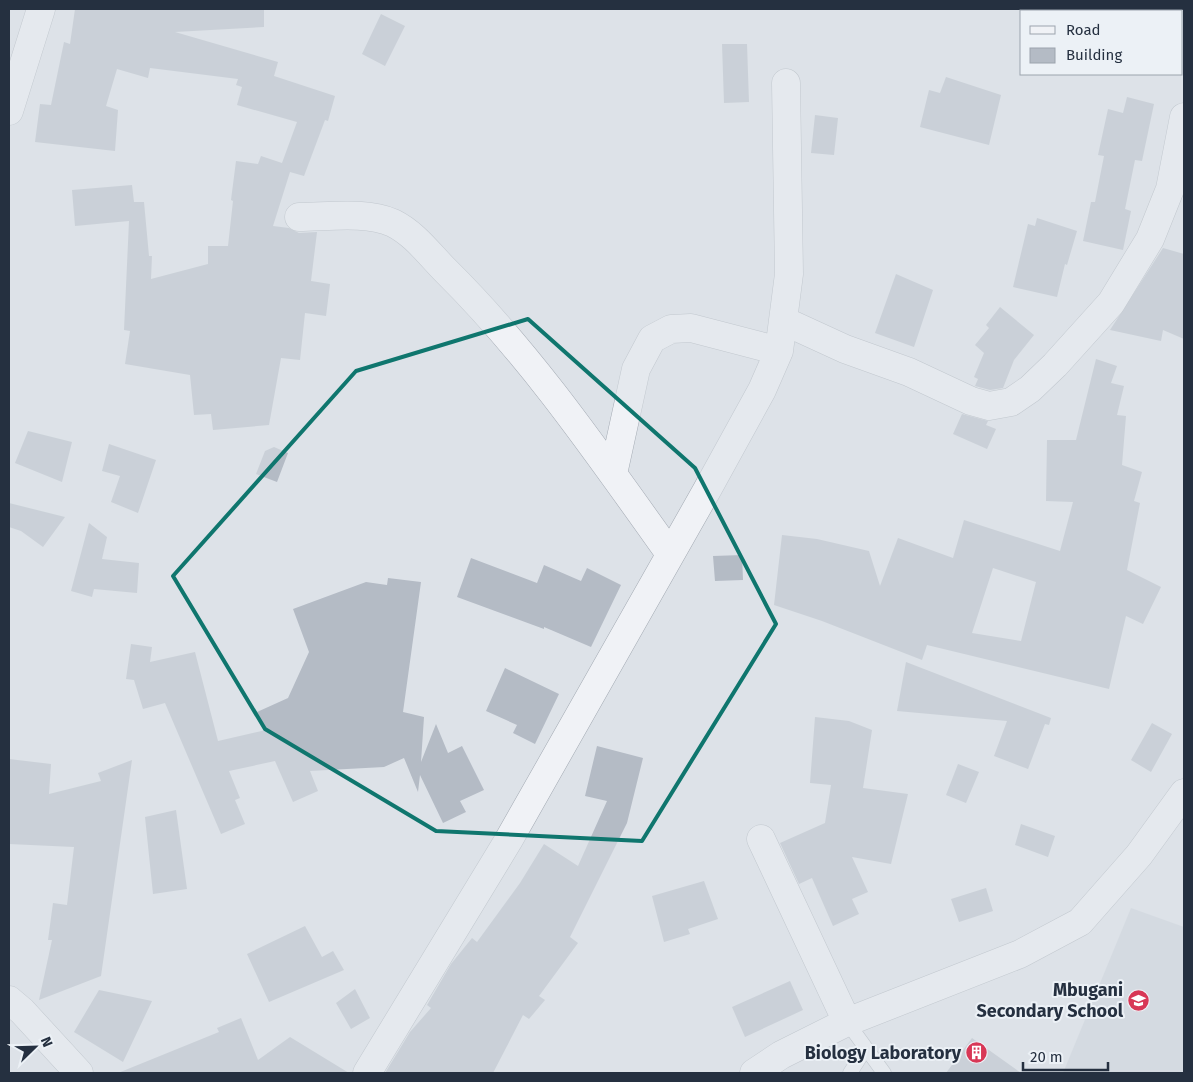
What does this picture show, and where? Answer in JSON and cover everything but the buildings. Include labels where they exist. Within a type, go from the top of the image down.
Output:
[{"type":"street","points":[[9,111],[41,9]]},
{"type":"street","points":[[367,1073],[508,841],[757,398],[779,351],[789,274],[786,83]]},
{"type":"street","points":[[784,321],[845,349],[909,372],[972,401],[989,406],[1011,402],[1030,389],[1055,365],[1111,302],[1150,239],[1170,189],[1184,117]]},
{"type":"street","points":[[299,217],[366,217],[391,222],[411,234],[484,309],[613,474],[670,554]]},
{"type":"street","points":[[613,474],[636,369],[652,339],[671,329],[691,328],[779,351]]},
{"type":"street","points":[[754,1073],[781,1055],[847,1022],[1020,954],[1080,922],[1139,856],[1184,792]]},
{"type":"street","points":[[761,839],[847,1022]]},
{"type":"street","points":[[9,1000],[22,1011],[78,1073]]},
{"type":"lane","points":[[847,1022],[884,1073]]},
{"type":"lane","points":[[850,1073],[866,1048]]},
{"type":"highlighted area","points":[[528,319],[695,468],[776,624],[642,841],[436,831],[265,729],[173,576],[356,371]]},
{"type":"shaded area","name":"Mbugani Secondary School","points":[[1131,908],[1184,927],[1184,1073],[1063,1073]]},
{"type":"place","name":"Mbugani Secondary School","points":[[1139,1000]]},
{"type":"place","name":"Biology Laboratory","points":[[977,1053]]}]
